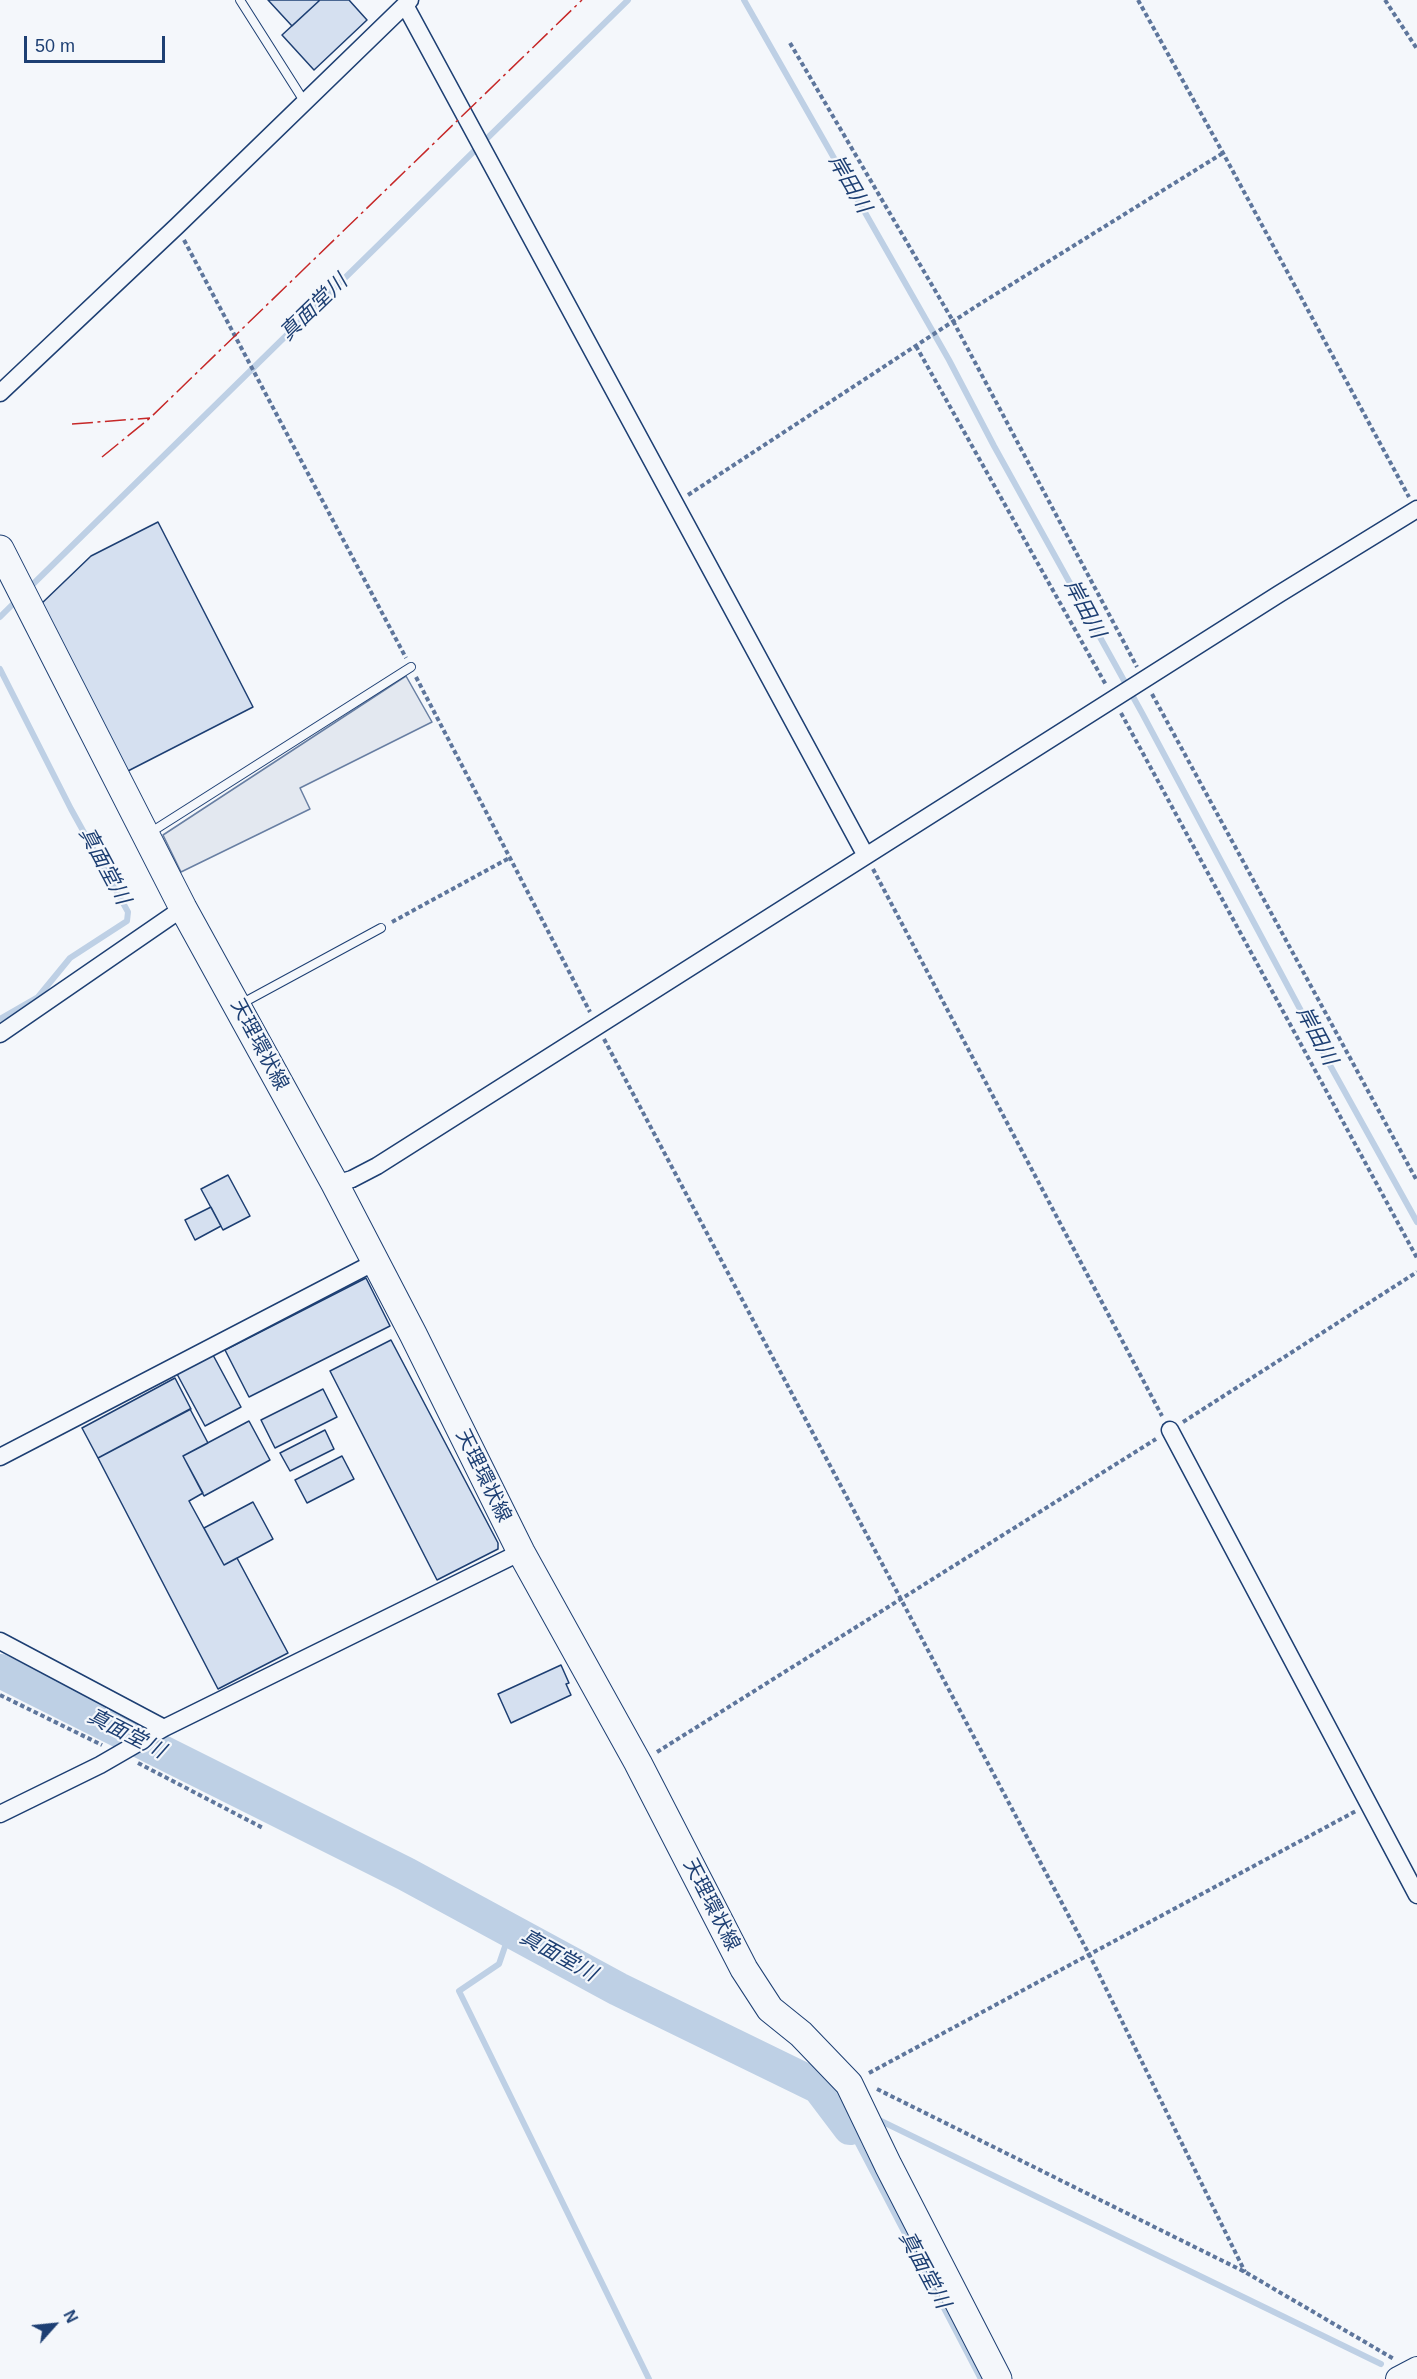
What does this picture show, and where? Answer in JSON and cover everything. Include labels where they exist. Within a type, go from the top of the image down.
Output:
[{"type":"main road","name":"天理環状線","points":[[0,549],[183,908],[335,1184],[521,1552],[638,1763],[744,1968],[770,2009],[853,2081],[888,2165],[998,2379]]},
{"type":"street","points":[[0,393],[177,226],[407,2],[866,856]]},
{"type":"street","points":[[335,1184],[352,1179],[377,1166],[1144,679],[1416,511]]},
{"type":"street","points":[[0,1034],[183,908]]},
{"type":"street","points":[[0,1457],[375,1262]]},
{"type":"street","points":[[1170,1430],[1417,1895]]},
{"type":"street","points":[[0,1814],[126,1750],[160,1730],[521,1552]]},
{"type":"street","points":[[0,1641],[160,1730]]},
{"type":"lane","points":[[240,0],[304,101]]},
{"type":"lane","points":[[146,836],[411,667]]},
{"type":"lane","points":[[239,1006],[381,928]]},
{"type":"path","points":[[1138,0],[1416,511]]},
{"type":"path","points":[[1385,0],[1417,49]]},
{"type":"path","points":[[790,43],[953,321],[1144,679],[1417,1181]]},
{"type":"path","points":[[675,504],[953,321],[1223,153]]},
{"type":"path","points":[[177,226],[511,857],[597,1026],[1090,1956],[1245,2272]]},
{"type":"path","points":[[916,346],[1114,699],[1417,1258]]},
{"type":"path","points":[[866,856],[1170,1430]]},
{"type":"path","points":[[381,928],[511,857]]},
{"type":"path","points":[[638,1763],[902,1599],[1417,1272]]},
{"type":"path","points":[[853,2081],[1368,1805]]},
{"type":"path","points":[[853,2081],[1245,2272],[1409,2373]]},
{"type":"shaded area","points":[[406,676],[432,722],[300,788],[310,809],[181,872],[163,835]]},
{"type":"building","points":[[268,0],[320,0],[292,26]]},
{"type":"building","points":[[320,0],[349,0],[367,20],[314,70],[282,35]]},
{"type":"building","points":[[158,522],[253,707],[126,772],[40,605],[91,556]]},
{"type":"building","points":[[228,1175],[250,1216],[223,1230],[201,1189]]},
{"type":"building","points":[[211,1207],[221,1226],[195,1240],[185,1220]]},
{"type":"building","points":[[366,1278],[390,1326],[249,1397],[225,1350]]},
{"type":"building","points":[[391,1340],[498,1543],[498,1549],[437,1580],[330,1371]]},
{"type":"building","points":[[213,1355],[241,1407],[205,1426],[177,1374]]},
{"type":"building","points":[[175,1378],[191,1409],[98,1458],[82,1428]]},
{"type":"building","points":[[323,1389],[337,1417],[275,1448],[261,1420]]},
{"type":"building","points":[[190,1409],[208,1443],[183,1456],[203,1493],[189,1501],[224,1565],[237,1558],[288,1653],[218,1689],[98,1458]]},
{"type":"building","points":[[249,1421],[270,1460],[204,1496],[183,1456]]},
{"type":"building","points":[[325,1430],[334,1449],[290,1471],[280,1453]]},
{"type":"building","points":[[342,1456],[354,1479],[307,1503],[295,1480]]},
{"type":"building","points":[[253,1502],[273,1539],[224,1565],[204,1528]]},
{"type":"building","points":[[561,1665],[569,1683],[566,1684],[571,1695],[511,1723],[498,1694]]},
{"type":"waterway","name":"真面堂川","points":[[28,589],[628,0]]},
{"type":"waterway","name":"岸田川","points":[[744,0],[949,360],[1417,1222]]},
{"type":"waterway","name":"真面堂川","points":[[0,617],[19,598]]},
{"type":"waterway","name":"真面堂川","points":[[0,669],[71,809],[128,912],[127,921],[70,958],[38,997],[0,1019]]},
{"type":"waterway","name":"真面堂川","points":[[0,1671],[406,1874],[618,1989],[819,2087],[850,2128]]},
{"type":"waterway","points":[[511,1929],[499,1964],[459,1991],[649,2379]]},
{"type":"waterway","points":[[879,2120],[1381,2364]]},
{"type":"waterway","name":"真面堂川","points":[[850,2128],[981,2379]]},
{"type":"power","points":[[102,457],[150,418],[582,0]]},
{"type":"power","points":[[72,424],[150,418]]}]
